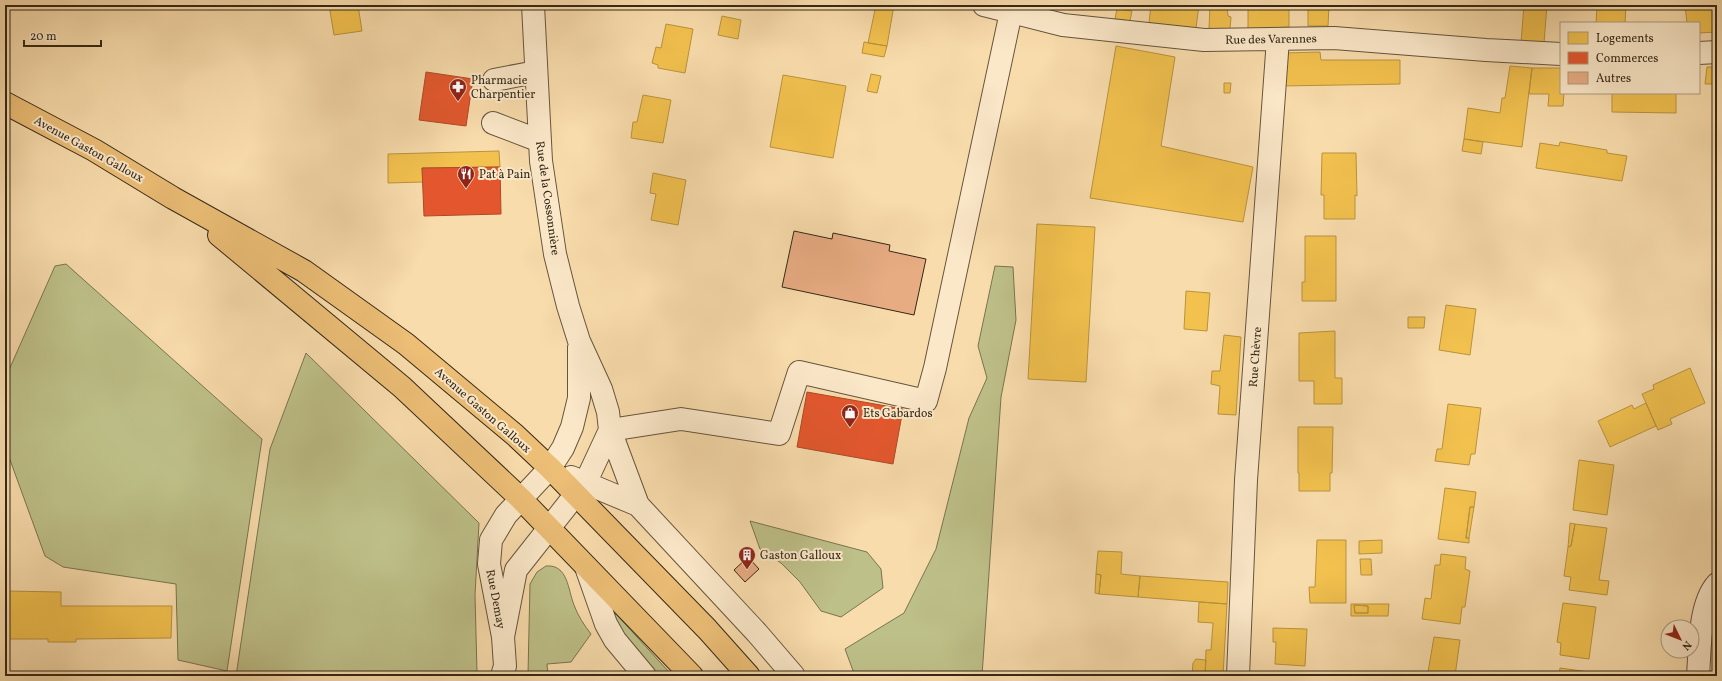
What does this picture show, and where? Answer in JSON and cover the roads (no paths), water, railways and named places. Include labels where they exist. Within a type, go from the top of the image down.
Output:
[{"type":"main road","name":"Avenue Gaston Galloux","points":[[5,103],[94,150],[173,198],[304,271],[406,344],[515,435],[550,468],[580,488],[749,676]]},
{"type":"main road","name":"Avenue Gaston Galloux","points":[[173,198],[402,387],[520,498],[692,676]]},
{"type":"street","name":"Rue de la Cossonnière","points":[[533,5],[541,161],[555,254],[568,306],[579,341],[601,389],[608,412],[610,430],[638,505]]},
{"type":"street","name":"Rue des Varennes","points":[[984,5],[1063,25],[1204,40],[1334,38],[1486,50],[1560,54]]},
{"type":"street","points":[[794,676],[757,633],[638,505],[580,488],[610,430],[681,419],[779,434],[799,372],[926,401],[937,360],[1011,12]]},
{"type":"street","name":"Rue Chèvre","points":[[1238,676],[1246,480],[1278,39]]},
{"type":"street","points":[[1700,53],[1717,52]]},
{"type":"street","points":[[494,80],[536,72]]},
{"type":"street","points":[[493,123],[540,141]]},
{"type":"street","name":"Rue de la Cossonnière","points":[[550,468],[564,448],[572,427],[579,398],[579,341]]},
{"type":"street","name":"Rue Demay","points":[[502,676],[506,666],[503,637],[489,564],[491,540],[506,515],[520,498],[550,468]]},
{"type":"street","name":"Rue Demay","points":[[503,637],[516,570],[580,488]]},
{"type":"street","points":[[586,567],[606,624],[615,640],[645,676]]},
{"type":"street","points":[[1698,676],[1704,607],[1711,591],[1717,584]]},
{"type":"place","name":"Pharmacie Charpentier","points":[[458,102]]},
{"type":"place","name":"Pat à Pain","points":[[466,189]]},
{"type":"place","name":"Ets Gabardos","points":[[850,428]]},
{"type":"place","name":"Gaston Galloux","points":[[747,570]]}]
